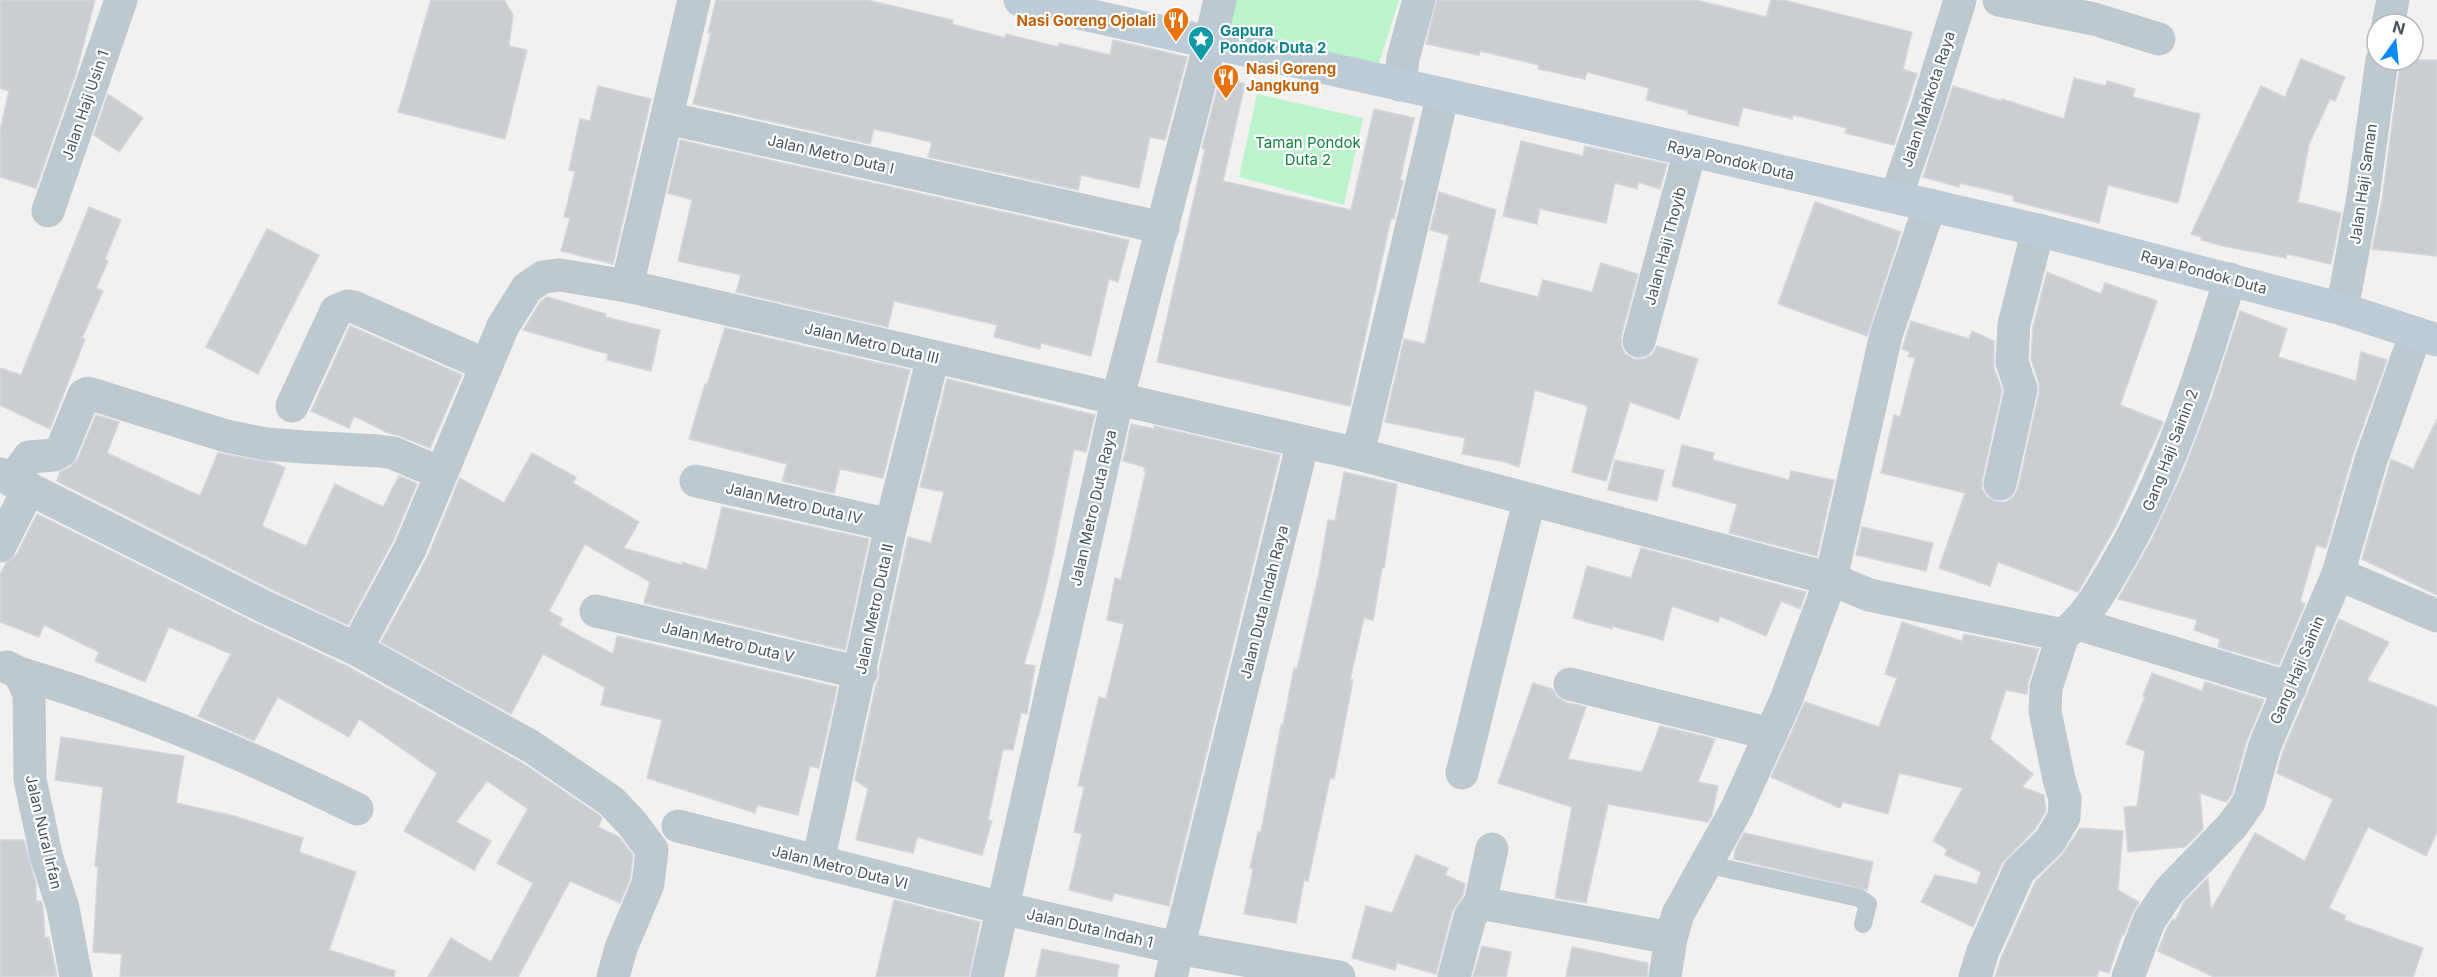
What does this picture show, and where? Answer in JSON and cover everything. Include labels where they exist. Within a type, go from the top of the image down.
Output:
[{"type":"main road","name":"Raya Pondok Duta","points":[[1020,0],[2038,230],[2342,309],[2426,336]]},
{"type":"street","name":"Jalan Haji Usin 1","points":[[48,211],[121,0]]},
{"type":"street","points":[[627,286],[694,0]]},
{"type":"street","name":"Jalan Metro Duta Raya","points":[[987,977],[1118,397],[1220,0]]},
{"type":"street","points":[[1400,86],[1403,58],[1419,0]]},
{"type":"street","name":"Jalan Mahkota Raya","points":[[1896,197],[1960,0]]},
{"type":"street","points":[[1999,0],[2094,19],[2158,39]]},
{"type":"street","name":"Jalan Haji Saman","points":[[2342,309],[2363,197],[2380,72]]},
{"type":"street","points":[[1358,454],[1443,94]]},
{"type":"street","name":"Jalan Metro Duta I","points":[[667,118],[1163,228]]},
{"type":"street","name":"Jalan Haji Thoyib","points":[[1639,341],[1690,151]]},
{"type":"street","points":[[1665,977],[1671,938],[1678,914],[1736,810],[1771,734],[1831,579],[1886,335],[1930,206]]},
{"type":"street","points":[[2000,483],[2021,389],[2012,362],[2014,324],[2038,230]]},
{"type":"street","name":"Jalan Metro Duta III","points":[[357,648],[410,549],[503,326],[527,288],[534,281],[543,277],[560,275],[627,286],[1118,397]]},
{"type":"street","name":"Gang Haji Sainin 2","points":[[1975,977],[1983,951],[2019,871],[2050,841],[2064,817],[2065,799],[2045,711],[2046,688],[2071,630],[2097,598],[2140,525],[2163,476],[2230,279]]},
{"type":"street","points":[[292,406],[336,311],[348,306],[486,365]]},
{"type":"street","name":"Gang Haji Sainin","points":[[2128,977],[2149,921],[2169,891],[2232,826],[2248,802],[2265,745],[2338,574],[2371,460],[2426,336]]},
{"type":"street","name":"Jalan Metro Duta II","points":[[818,862],[861,673],[891,525],[933,357]]},
{"type":"street","points":[[0,546],[14,481],[29,457],[54,455],[61,451],[84,395],[88,393],[226,436],[266,444],[393,453],[440,473]]},
{"type":"street","points":[[1118,397],[1358,454],[1831,579],[1869,595],[2071,630],[2290,688]]},
{"type":"street","name":"Jalan Duta Indah Raya","points":[[1174,962],[1304,442]]},
{"type":"street","points":[[14,481],[263,606],[357,648],[532,747],[611,801],[631,822],[652,850],[648,884],[621,948],[613,977]]},
{"type":"street","name":"Jalan Metro Duta IV","points":[[696,481],[891,525]]},
{"type":"street","points":[[1462,773],[1529,501]]},
{"type":"street","points":[[2338,574],[2437,616]]},
{"type":"street","name":"Jalan Metro Duta V","points":[[596,611],[861,673]]},
{"type":"street","points":[[9,668],[84,693],[251,759],[357,809]]},
{"type":"street","name":"Jalan Nural Irfan","points":[[9,668],[29,693],[30,779],[46,855],[63,908],[76,977]]},
{"type":"street","points":[[1570,684],[1771,734]]},
{"type":"street","name":"Jalan Metro Duta VI","points":[[678,826],[1002,908]]},
{"type":"street","points":[[1454,977],[1470,917],[1480,903],[1492,849]]},
{"type":"street","points":[[1480,903],[1671,938]]},
{"type":"street","name":"Jalan Duta Indah 1","points":[[1002,908],[1174,962],[1339,977]]},
{"type":"lane","points":[[1706,864],[1865,900],[1868,904],[1863,924]]},
{"type":"green space","points":[[1233,0],[1399,0],[1379,63],[1225,34]]},
{"type":"green space","name":"Taman Pondok Duta 2","points":[[1257,94],[1363,118],[1344,205],[1239,177]]},
{"type":"building","points":[[0,0],[95,0],[76,73],[36,188],[0,177],[0,131],[9,91],[0,88]]},
{"type":"building","points":[[431,0],[504,0],[513,15],[509,46],[527,50],[505,139],[398,112]]},
{"type":"building","points":[[716,0],[867,0],[953,20],[952,24],[1005,38],[1006,34],[1058,47],[1059,43],[1110,55],[1113,40],[1187,57],[1165,140],[1150,137],[1139,188],[1081,175],[1078,190],[928,157],[932,142],[874,129],[870,144],[693,104],[711,33],[708,33]]},
{"type":"building","points":[[1437,0],[1696,0],[1766,17],[1771,0],[1783,0],[1912,32],[1903,69],[1917,74],[1894,145],[1845,133],[1847,128],[1793,115],[1792,119],[1743,107],[1738,126],[1688,114],[1688,111],[1646,100],[1649,88],[1587,72],[1585,79],[1538,69],[1539,65],[1480,51],[1479,55],[1426,44]]},
{"type":"building","points":[[2301,59],[2345,77],[2335,101],[2330,99],[2309,144],[2298,202],[2341,213],[2331,264],[2287,254],[2286,258],[2223,246],[2201,240],[2202,237],[2191,234],[2261,86],[2285,97]]},
{"type":"building","points":[[2425,60],[2437,60],[2437,256],[2372,249],[2382,200],[2399,72],[2425,72]]},
{"type":"building","points":[[1220,78],[1245,84],[1223,181],[1351,210],[1374,109],[1414,118],[1400,180],[1403,181],[1394,219],[1391,218],[1350,406],[1157,362],[1205,149],[1202,148]]},
{"type":"building","points":[[2074,78],[2106,86],[2107,81],[2135,89],[2133,97],[2200,114],[2178,203],[2108,185],[2099,223],[2013,201],[2014,196],[1960,183],[1959,187],[1923,177],[1953,86],[2064,119]]},
{"type":"building","points":[[598,86],[651,99],[613,264],[561,251],[570,218],[564,217],[575,172],[569,170],[580,119],[590,121]]},
{"type":"building","points":[[108,94],[143,118],[119,152],[94,135]]},
{"type":"building","points":[[680,140],[1129,240],[1118,282],[1109,279],[1091,356],[1041,343],[1040,349],[994,337],[997,325],[894,301],[888,327],[736,292],[741,275],[678,261],[692,200],[668,193]]},
{"type":"building","points":[[1521,141],[1583,156],[1585,146],[1667,164],[1660,189],[1638,182],[1637,189],[1615,183],[1606,223],[1540,209],[1537,224],[1503,216]]},
{"type":"building","points":[[1439,192],[1496,210],[1479,282],[1538,297],[1543,280],[1592,292],[1601,263],[1638,274],[1621,336],[1621,345],[1625,354],[1634,359],[1643,359],[1652,355],[1657,346],[1698,359],[1679,419],[1630,402],[1606,481],[1572,472],[1588,406],[1535,390],[1519,467],[1462,454],[1465,438],[1385,422],[1404,339],[1425,344],[1449,235],[1430,230]]},
{"type":"building","points":[[1815,202],[1901,232],[1867,336],[1778,304]]},
{"type":"building","points":[[89,207],[121,220],[105,259],[108,261],[96,288],[103,291],[82,338],[85,339],[50,429],[0,405],[0,368],[21,375]]},
{"type":"building","points":[[267,229],[319,255],[258,374],[206,347]]},
{"type":"building","points":[[2047,272],[2101,294],[2105,283],[2157,301],[2120,405],[2163,422],[2117,524],[2078,592],[1998,562],[1990,586],[1939,568],[1965,493],[1881,473],[1894,415],[1900,417],[1915,358],[1908,356],[1910,352],[1902,349],[1911,321],[1969,339],[1972,331],[1994,341],[1994,368],[2002,390],[1982,489],[1987,497],[1997,502],[2006,502],[2014,496],[2018,488],[2039,393],[2039,383],[2031,359],[2033,327]]},
{"type":"building","points":[[547,297],[606,314],[605,317],[660,330],[651,371],[607,360],[608,354],[523,330],[541,301]]},
{"type":"building","points":[[2240,311],[2287,329],[2278,357],[2356,381],[2361,352],[2387,360],[2353,454],[2326,548],[2316,545],[2300,602],[2305,604],[2279,665],[2218,647],[2220,639],[2194,630],[2197,620],[2118,599],[2151,541],[2184,470],[2212,397]]},
{"type":"building","points":[[350,326],[462,375],[430,448],[388,433],[354,416],[349,428],[311,411]]},
{"type":"building","points":[[725,328],[910,370],[883,478],[840,469],[834,493],[782,481],[787,464],[689,439]]},
{"type":"building","points":[[947,379],[1095,415],[1086,452],[1074,449],[1041,607],[1024,664],[1035,666],[1027,714],[1021,713],[1013,750],[1003,749],[988,820],[992,821],[982,855],[917,837],[913,853],[856,840],[868,789],[855,780],[908,537],[931,543],[944,492],[920,487]]},
{"type":"building","points":[[96,415],[119,422],[107,453],[200,496],[218,453],[274,463],[285,468],[262,526],[306,546],[335,484],[383,507],[399,476],[417,484],[393,541],[348,625],[271,589],[57,481],[60,472],[70,467],[78,458]]},
{"type":"building","points":[[2437,419],[2437,595],[2362,559],[2391,459],[2413,469]]},
{"type":"building","points":[[1131,424],[1154,429],[1154,426],[1280,455],[1169,906],[1114,893],[1112,901],[1069,890],[1082,834],[1074,832],[1084,787],[1078,786],[1099,697],[1106,699],[1124,624],[1107,620],[1115,578],[1121,580],[1146,471],[1144,471],[1145,467],[1123,461]]},
{"type":"building","points":[[1682,445],[1714,453],[1713,460],[1789,480],[1791,471],[1834,480],[1817,556],[1729,533],[1737,504],[1672,486]]},
{"type":"building","points":[[532,453],[576,477],[573,483],[639,522],[624,548],[682,565],[682,562],[707,570],[722,507],[869,539],[845,650],[644,603],[650,582],[585,544],[549,611],[563,619],[559,625],[613,654],[617,636],[837,687],[819,768],[810,766],[798,815],[757,805],[755,813],[647,778],[662,720],[601,705],[605,687],[543,654],[511,714],[381,642],[427,558],[460,478],[504,503]]},
{"type":"building","points":[[1615,460],[1664,470],[1657,501],[1608,490]]},
{"type":"building","points":[[1344,472],[1397,484],[1373,620],[1364,618],[1350,680],[1353,680],[1334,779],[1330,778],[1308,881],[1304,880],[1296,923],[1244,914],[1253,869],[1250,868],[1258,832],[1261,832],[1281,725],[1283,725],[1294,668],[1297,669],[1319,573],[1328,520],[1335,521]]},
{"type":"building","points":[[37,514],[255,623],[347,666],[522,763],[599,815],[602,818],[598,827],[619,837],[633,855],[630,879],[620,903],[570,881],[518,977],[428,977],[451,938],[491,962],[533,883],[497,863],[528,809],[487,781],[456,822],[491,841],[474,870],[404,831],[437,773],[359,719],[349,737],[278,697],[254,741],[198,716],[231,654],[169,627],[145,682],[95,661],[99,652],[44,625],[39,637],[0,622],[0,575],[6,563],[17,554]]},
{"type":"building","points":[[1862,527],[1933,543],[1926,571],[1856,555]]},
{"type":"building","points":[[1641,548],[1806,592],[1800,609],[1781,601],[1766,636],[1720,616],[1718,622],[1672,606],[1663,640],[1573,618],[1587,566],[1631,578]]},
{"type":"building","points":[[2339,619],[2389,642],[2367,680],[2437,707],[2437,832],[2426,856],[2368,827],[2329,908],[2346,916],[2344,920],[2423,948],[2413,977],[2214,977],[2158,951],[2166,930],[2173,919],[2175,921],[2184,902],[2208,878],[2211,910],[2255,833],[2305,861],[2333,799],[2277,773],[2283,751]]},
{"type":"building","points":[[1902,622],[1962,641],[1964,634],[2039,649],[2028,683],[2027,694],[2006,690],[1990,739],[2033,774],[2022,787],[2044,795],[2046,811],[2035,829],[2002,863],[1973,927],[1921,902],[1935,875],[1977,884],[1981,872],[1945,855],[1947,849],[1933,841],[1963,788],[1899,773],[1888,814],[1843,802],[1840,808],[1771,777],[1805,702],[1879,727],[1897,678],[1885,674]]},
{"type":"building","points":[[2152,673],[2202,691],[2205,682],[2264,700],[2247,740],[2232,794],[2226,802],[2200,793],[2203,829],[2185,847],[2128,852],[2124,807],[2137,806],[2145,751],[2126,744]]},
{"type":"building","points":[[1533,683],[1552,689],[1557,697],[1565,702],[1586,707],[1568,759],[1642,772],[1660,726],[1715,739],[1698,782],[1718,786],[1712,815],[1708,822],[1608,804],[1586,903],[1555,898],[1572,807],[1498,783]]},
{"type":"building","points":[[61,737],[184,756],[176,803],[234,816],[303,838],[299,852],[356,872],[329,950],[395,971],[394,977],[120,977],[122,954],[93,952],[98,867],[95,866],[103,787],[55,780]]},
{"type":"building","points":[[2080,828],[2123,831],[2118,890],[2139,902],[2124,935],[2122,934],[2109,973],[2099,970],[2097,977],[1995,977],[2001,958],[2035,882],[2063,854]]},
{"type":"building","points":[[1744,833],[1873,862],[1867,890],[1734,859],[1735,850]]},
{"type":"building","points":[[0,840],[24,840],[36,884],[36,901],[41,901],[43,907],[45,938],[49,937],[57,976],[0,977]]},
{"type":"building","points":[[1416,855],[1448,868],[1445,875],[1465,884],[1463,895],[1452,912],[1436,974],[1397,963],[1395,970],[1352,958],[1366,906],[1392,913]]},
{"type":"building","points":[[894,900],[980,922],[969,977],[876,977]]},
{"type":"building","points":[[1482,946],[1511,952],[1506,977],[1473,977]]},
{"type":"building","points":[[1572,947],[1648,963],[1647,977],[1566,977]]},
{"type":"building","points":[[1042,949],[1119,965],[1117,977],[1036,977]]},
{"type":"place","name":"Nasi Goreng Ojolali","points":[[1176,43]]},
{"type":"place","name":"Gapura Pondok Duta 2","points":[[1201,62]]},
{"type":"place","name":"Nasi Goreng Jangkung","points":[[1226,100]]}]
